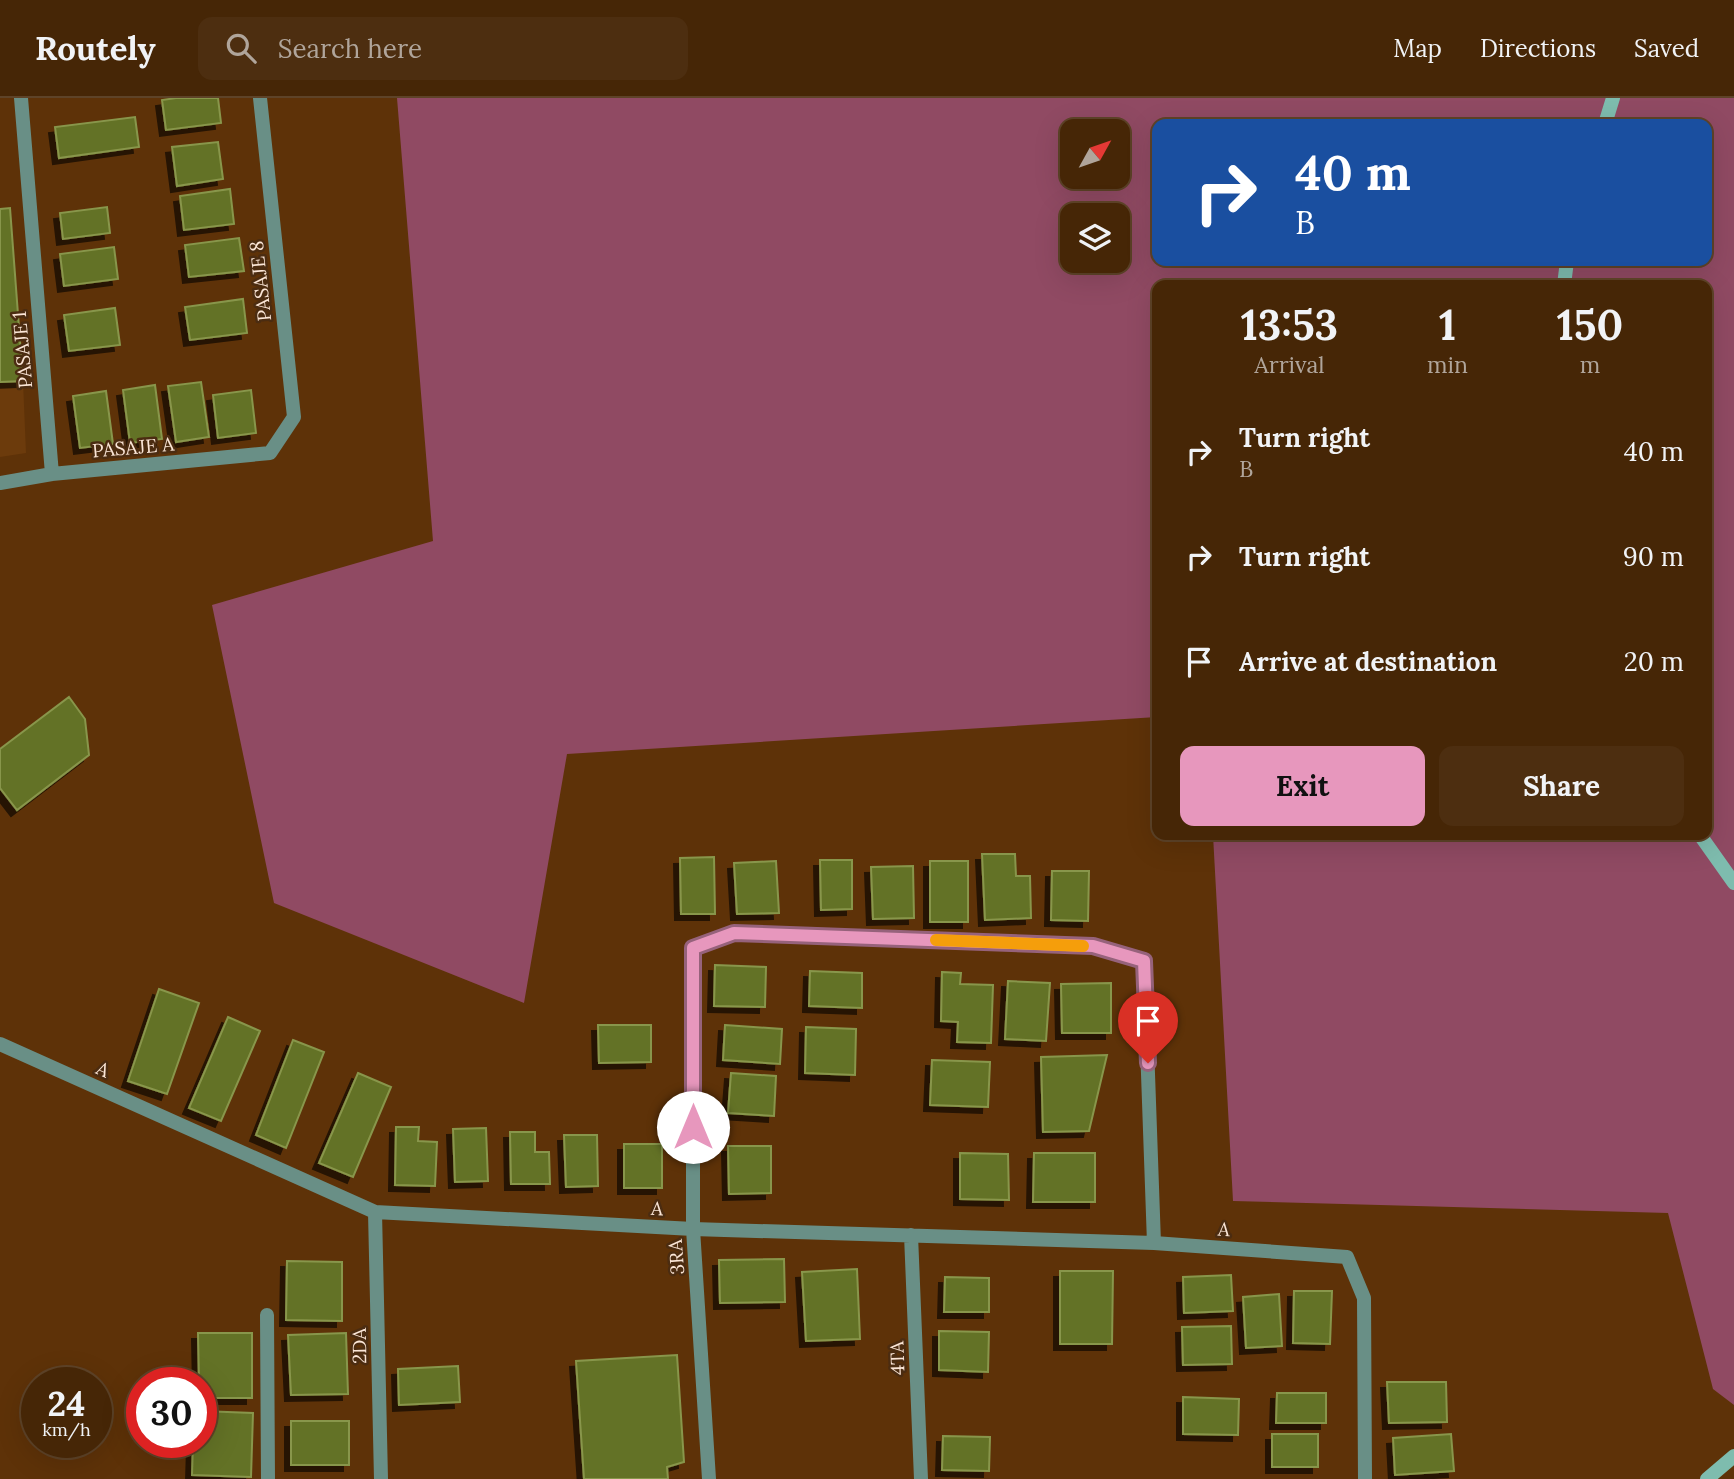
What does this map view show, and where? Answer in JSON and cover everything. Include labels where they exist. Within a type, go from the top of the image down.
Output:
[{"type":"main road","points":[[1607,119],[1613,98]]},
{"type":"main road","points":[[1704,840],[1734,883]]},
{"type":"main road","points":[[1707,1479],[1734,1455]]},
{"type":"street","name":"PASAJE 1","points":[[21,98],[52,474]]},
{"type":"street","name":"PASAJE 8","points":[[260,98],[294,417],[270,453]]},
{"type":"street","name":"PASAJE A","points":[[0,484],[52,474],[270,453]]},
{"type":"street","name":"3RA","points":[[709,1479],[693,1229],[693,948],[734,933],[1093,946],[1144,961],[1154,1243]]},
{"type":"street","name":"A","points":[[0,1044],[375,1212],[693,1229],[1154,1243],[1348,1257],[1364,1298],[1365,1479]]},
{"type":"street","name":"2DA","points":[[375,1212],[381,1479]]},
{"type":"street","name":"4TA","points":[[911,1235],[921,1479]]},
{"type":"street","points":[[267,1315],[268,1479]]},
{"type":"shaded area","points":[[397,98],[1734,98],[1734,1405],[1713,1389],[1668,1213],[1233,1201],[1213,840],[1712,840],[1712,280],[1152,280],[1152,717],[567,754],[524,1003],[274,903],[212,605],[433,541]]},
{"type":"shaded area","points":[[23,381],[26,453],[0,457],[0,382]]},
{"type":"building","points":[[218,98],[221,123],[166,130],[162,100]]},
{"type":"building","points":[[135,117],[139,147],[59,158],[55,127]]},
{"type":"building","points":[[218,142],[223,179],[177,186],[172,147]]},
{"type":"building","points":[[230,189],[234,224],[184,230],[180,196]]},
{"type":"building","points":[[107,207],[110,233],[63,239],[60,213]]},
{"type":"building","points":[[10,208],[23,381],[0,382],[0,209]]},
{"type":"building","points":[[239,238],[244,271],[189,277],[185,245]]},
{"type":"building","points":[[114,247],[118,279],[64,286],[60,254]]},
{"type":"building","points":[[243,299],[247,333],[190,340],[185,307]]},
{"type":"building","points":[[115,308],[120,345],[69,351],[64,315]]},
{"type":"building","points":[[201,382],[209,437],[176,442],[168,386]]},
{"type":"building","points":[[155,385],[162,439],[130,443],[123,390]]},
{"type":"building","points":[[251,390],[256,433],[218,438],[213,395]]},
{"type":"building","points":[[106,391],[113,444],[80,448],[73,396]]},
{"type":"building","points":[[69,697],[85,719],[89,755],[17,810],[0,788],[0,749]]},
{"type":"building","points":[[982,854],[1015,854],[1016,876],[1030,876],[1031,918],[985,920]]},
{"type":"building","points":[[714,857],[715,914],[681,914],[680,858]]},
{"type":"building","points":[[820,860],[852,860],[852,909],[821,910]]},
{"type":"building","points":[[776,861],[779,913],[737,914],[734,863]]},
{"type":"building","points":[[930,861],[968,861],[968,922],[930,922]]},
{"type":"building","points":[[913,866],[914,918],[873,919],[871,867]]},
{"type":"building","points":[[1052,871],[1089,871],[1088,921],[1051,920]]},
{"type":"building","points":[[715,965],[766,967],[765,1007],[714,1006]]},
{"type":"building","points":[[810,971],[862,973],[862,1008],[809,1006]]},
{"type":"building","points":[[942,972],[961,973],[960,984],[993,985],[991,1043],[957,1042],[958,1022],[941,1021]]},
{"type":"building","points":[[1008,981],[1050,983],[1046,1041],[1005,1039]]},
{"type":"building","points":[[1111,983],[1111,1033],[1062,1033],[1061,984]]},
{"type":"building","points":[[159,989],[199,1003],[167,1094],[128,1081]]},
{"type":"building","points":[[228,1017],[260,1031],[221,1121],[189,1108]]},
{"type":"building","points":[[598,1025],[651,1025],[651,1062],[599,1063]]},
{"type":"building","points":[[725,1025],[782,1029],[780,1064],[723,1060]]},
{"type":"building","points":[[806,1027],[856,1029],[855,1075],[805,1073]]},
{"type":"building","points":[[293,1040],[324,1052],[286,1148],[256,1135]]},
{"type":"building","points":[[1107,1055],[1089,1131],[1043,1132],[1041,1057]]},
{"type":"building","points":[[932,1060],[990,1062],[988,1107],[930,1105]]},
{"type":"building","points":[[358,1073],[391,1087],[353,1177],[319,1163]]},
{"type":"building","points":[[731,1073],[776,1076],[774,1116],[728,1113]]},
{"type":"building","points":[[396,1127],[419,1127],[418,1141],[437,1142],[435,1186],[395,1185]]},
{"type":"building","points":[[486,1128],[488,1181],[455,1182],[453,1129]]},
{"type":"building","points":[[510,1132],[535,1132],[535,1152],[549,1152],[550,1184],[511,1184]]},
{"type":"building","points":[[564,1135],[597,1135],[598,1186],[566,1187]]},
{"type":"building","points":[[624,1144],[662,1144],[662,1188],[624,1188]]},
{"type":"building","points":[[728,1146],[771,1146],[771,1193],[729,1194]]},
{"type":"building","points":[[960,1153],[1008,1154],[1009,1200],[960,1199]]},
{"type":"building","points":[[1034,1153],[1095,1153],[1095,1202],[1033,1202]]},
{"type":"building","points":[[784,1259],[785,1302],[720,1303],[719,1260]]},
{"type":"building","points":[[287,1261],[342,1262],[342,1321],[286,1320]]},
{"type":"building","points":[[857,1269],[860,1339],[806,1341],[802,1272]]},
{"type":"building","points":[[1060,1271],[1113,1271],[1112,1344],[1060,1344]]},
{"type":"building","points":[[1231,1275],[1233,1311],[1184,1313],[1183,1277]]},
{"type":"building","points":[[945,1277],[989,1278],[989,1312],[944,1312]]},
{"type":"building","points":[[1294,1291],[1332,1291],[1330,1344],[1293,1343]]},
{"type":"building","points":[[1279,1294],[1282,1346],[1246,1348],[1243,1297]]},
{"type":"building","points":[[1231,1326],[1232,1364],[1183,1365],[1182,1327]]},
{"type":"building","points":[[939,1331],[989,1332],[988,1372],[939,1370]]},
{"type":"building","points":[[198,1333],[252,1333],[252,1398],[217,1398],[217,1367],[199,1367]]},
{"type":"building","points":[[346,1333],[348,1394],[291,1395],[288,1335]]},
{"type":"building","points":[[677,1355],[684,1462],[667,1467],[668,1479],[584,1479],[576,1361]]},
{"type":"building","points":[[458,1366],[460,1402],[399,1405],[398,1369]]},
{"type":"building","points":[[1387,1382],[1446,1382],[1447,1422],[1389,1423]]},
{"type":"building","points":[[1277,1393],[1326,1393],[1326,1423],[1276,1423]]},
{"type":"building","points":[[1183,1397],[1239,1399],[1238,1435],[1183,1434]]},
{"type":"building","points":[[217,1412],[253,1413],[251,1477],[192,1475],[193,1458],[217,1458]]},
{"type":"building","points":[[291,1421],[349,1421],[349,1465],[291,1465]]},
{"type":"building","points":[[1272,1434],[1318,1434],[1318,1467],[1272,1467]]},
{"type":"building","points":[[1451,1434],[1454,1471],[1395,1475],[1393,1438]]},
{"type":"building","points":[[943,1436],[990,1437],[989,1471],[942,1470]]},
{"type":"slow traffic","points":[[936,940],[1083,946]]},
{"type":"route","points":[[693,1127],[693,948],[734,933],[1093,946],[1144,961],[1148,1063]]}]
